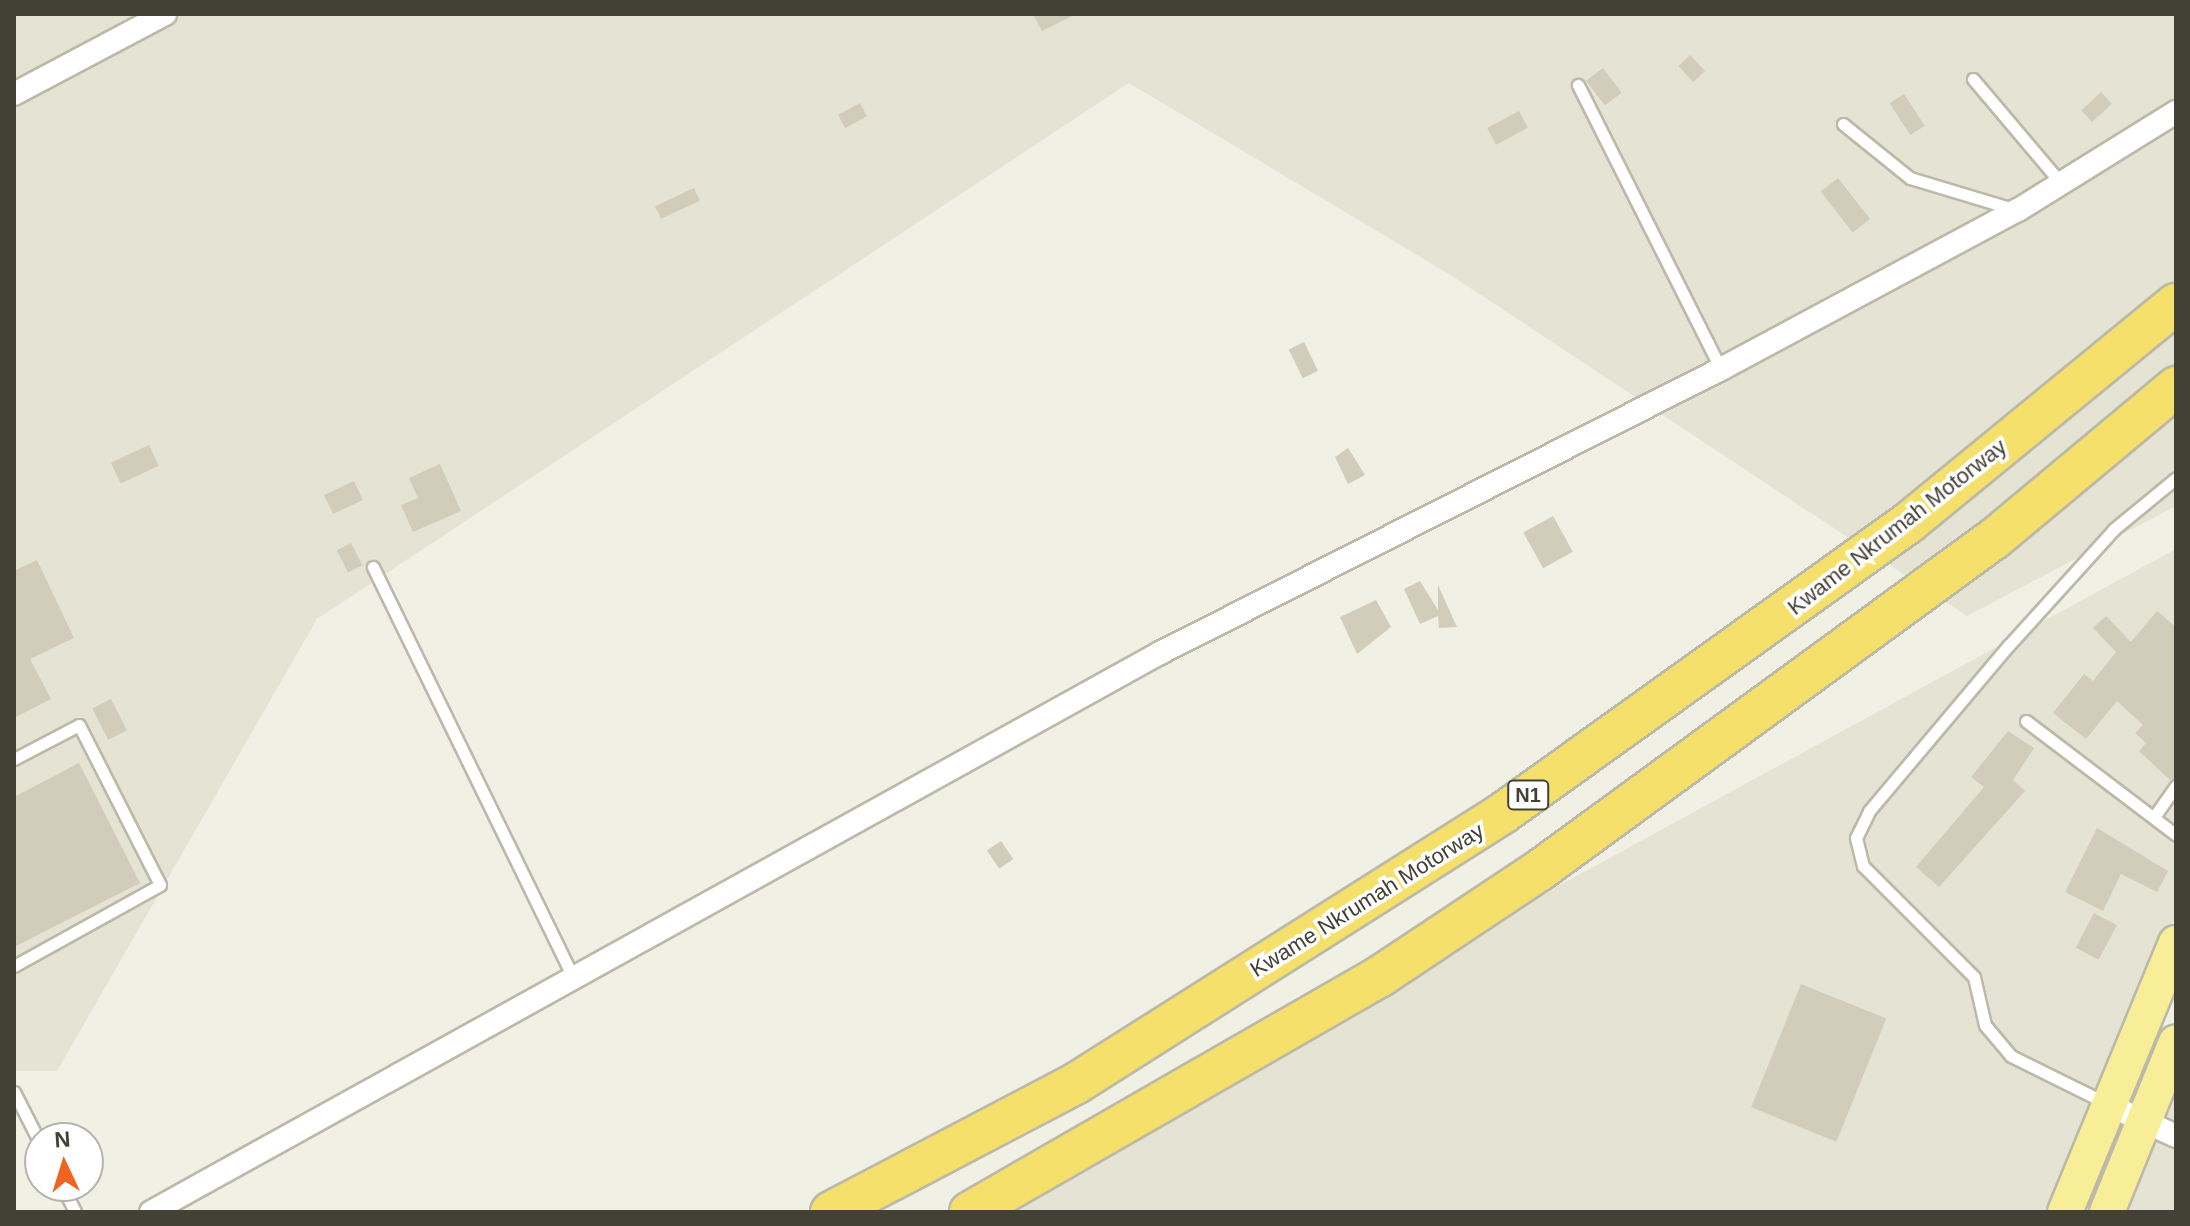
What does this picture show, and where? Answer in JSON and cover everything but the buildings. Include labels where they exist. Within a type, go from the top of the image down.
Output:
[{"type":"highway","name":"Kwame Nkrumah Motorway","points":[[831,1212],[1075,1084],[1503,813],[1908,523],[2176,304]]},
{"type":"highway","points":[[970,1212],[1379,977],[1540,870],[1995,538],[2176,387]]},
{"type":"main road","points":[[2065,1212],[2176,943]]},
{"type":"main road","points":[[2107,1212],[2176,1042]]},
{"type":"street","points":[[14,94],[165,14]]},
{"type":"street","points":[[151,1212],[575,983],[1160,653],[1721,369],[2018,210],[2176,112]]},
{"type":"street","points":[[2107,1104],[2176,1136]]},
{"type":"lane","points":[[1973,79],[2060,182]]},
{"type":"lane","points":[[1578,85],[1721,369]]},
{"type":"lane","points":[[1843,124],[1910,178],[2018,210]]},
{"type":"lane","points":[[2107,1104],[2011,1056],[1985,1025],[1974,977],[1863,866],[1856,838],[1869,811],[2009,645],[2114,529],[2176,478]]},
{"type":"lane","points":[[373,567],[575,983]]},
{"type":"lane","points":[[2026,721],[2176,835]]},
{"type":"lane","points":[[14,759],[79,725],[160,885],[14,966]]},
{"type":"lane","points":[[2154,817],[2176,786]]},
{"type":"lane","points":[[14,1092],[29,1122]]},
{"type":"shaded area","points":[[14,14],[2176,14],[2176,506],[1967,616],[1449,274],[1129,83],[317,619],[57,1071],[14,1071]]},
{"type":"shaded area","points":[[2176,549],[2176,915],[2055,1212],[1014,1212],[1562,884]]},
{"type":"shaded area","points":[[2176,1064],[2176,1212],[2116,1212]]}]
